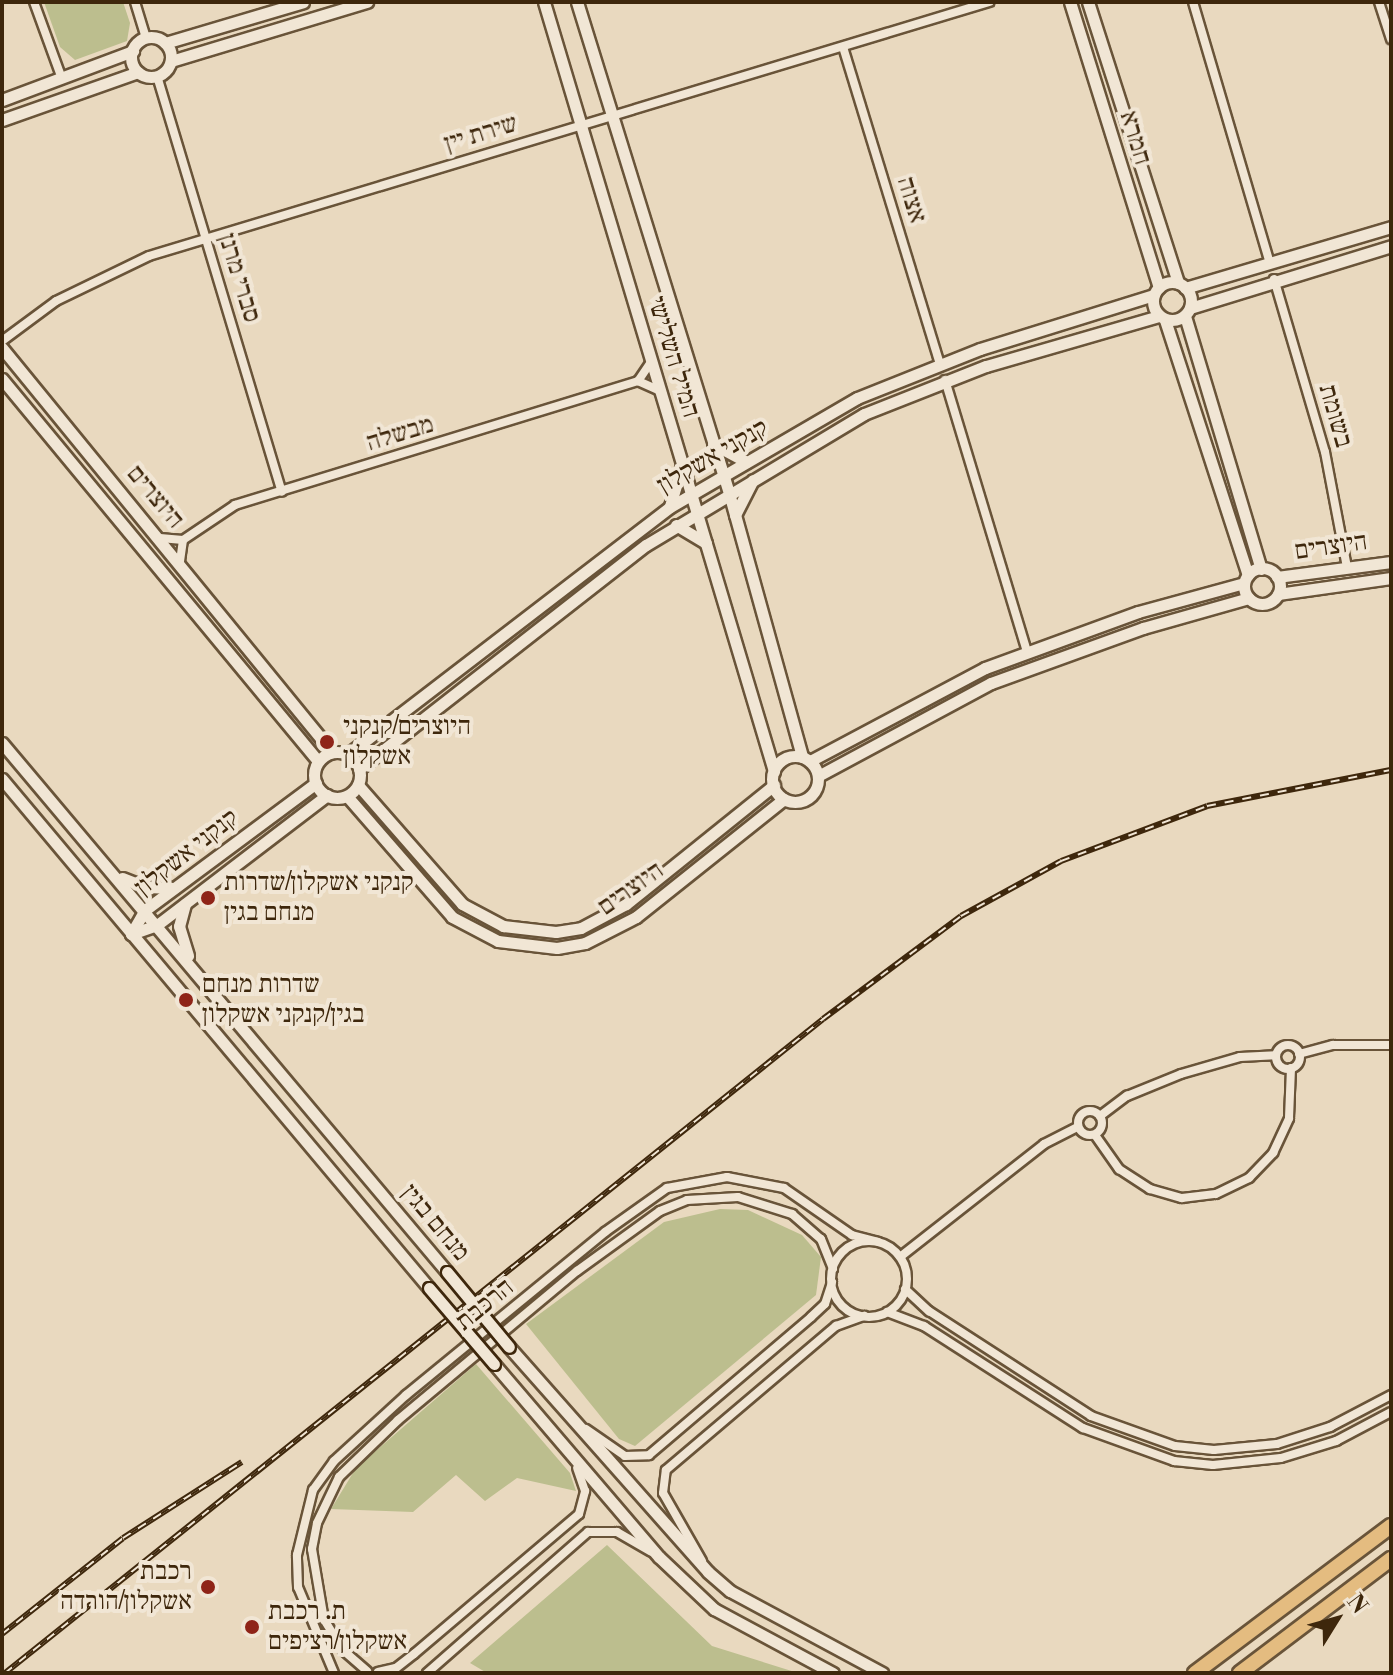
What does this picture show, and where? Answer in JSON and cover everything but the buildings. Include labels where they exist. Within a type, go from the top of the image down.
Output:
[{"type":"highway","points":[[1195,1673],[1391,1526]]},
{"type":"highway","points":[[1240,1673],[1391,1559]]},
{"type":"street","points":[[34,2],[61,76]]},
{"type":"street","points":[[135,2],[146,38]]},
{"type":"street","points":[[146,38],[165,43],[303,2]]},
{"type":"street","points":[[2,120],[138,72],[157,76],[171,61],[367,2]]},
{"type":"street","name":"המיל השלישי","points":[[544,2],[774,771]]},
{"type":"street","name":"המיל השלישי","points":[[577,2],[729,493],[806,759]]},
{"type":"street","name":"שירת יין","points":[[2,341],[85,284],[206,238],[989,2]]},
{"type":"street","name":"חמרא","points":[[1070,2],[1162,318]]},
{"type":"street","name":"חמרא","points":[[1088,2],[1182,286],[1187,312]]},
{"type":"street","points":[[1193,2],[1270,263]]},
{"type":"street","points":[[1379,2],[1391,39]]},
{"type":"street","points":[[2,100],[133,51],[146,38]]},
{"type":"street","points":[[165,43],[171,61]]},
{"type":"street","name":"אצוה","points":[[843,47],[940,364]]},
{"type":"street","points":[[133,51],[138,72]]},
{"type":"street","name":"סברי מרנן","points":[[157,76],[282,492]]},
{"type":"street","points":[[1182,286],[1391,227]]},
{"type":"street","points":[[1261,569],[1246,579],[1027,651],[904,707],[806,759],[783,759],[774,771],[774,785],[784,799],[797,802],[811,796],[818,776],[991,683],[1090,646],[1249,598],[1266,603],[1278,594],[1277,577],[1261,569],[1187,312],[1274,279],[1391,246]]},
{"type":"street","name":"בשומת","points":[[1274,279],[1325,452],[1347,567]]},
{"type":"street","name":"קנקני אשקלון","points":[[348,754],[670,507],[857,398],[940,364],[1156,291],[1182,286]]},
{"type":"street","name":"קנקני אשקלון","points":[[359,769],[676,525],[864,414],[945,380],[1187,312]]},
{"type":"street","points":[[1162,318],[1246,579],[1249,598]]},
{"type":"street","name":"היוצרים","points":[[2,348],[180,562],[332,752]]},
{"type":"street","points":[[651,362],[638,381],[660,392]]},
{"type":"street","name":"היוצרים","points":[[2,379],[318,761]]},
{"type":"street","points":[[945,380],[1027,651]]},
{"type":"street","name":"מבשלה","points":[[183,540],[226,509],[638,381]]},
{"type":"street","points":[[711,441],[719,450],[747,462]]},
{"type":"street","points":[[670,507],[682,461]]},
{"type":"street","points":[[735,515],[755,477]]},
{"type":"street","points":[[676,525],[707,545]]},
{"type":"street","points":[[160,538],[183,540],[180,562]]},
{"type":"street","name":"היוצרים","points":[[1277,577],[1391,562]]},
{"type":"street","name":"היוצרים","points":[[1278,594],[1391,578]]},
{"type":"street","name":"מנחם בגין","points":[[2,743],[509,1347],[708,1572],[730,1591],[882,1673]]},
{"type":"street","points":[[332,752],[348,754],[359,769],[358,785],[347,796],[327,795],[316,783],[318,761],[332,752]]},
{"type":"street","points":[[806,759],[818,776]]},
{"type":"street","name":"מנחם בגין","points":[[2,779],[659,1557],[714,1609],[833,1673]]},
{"type":"street","name":"קנקני אשקלון","points":[[131,934],[145,910],[316,783]]},
{"type":"street","name":"היוצרים","points":[[358,785],[462,904],[503,926],[556,932],[581,928],[626,904],[774,785]]},
{"type":"street","name":"קנקני אשקלון","points":[[131,934],[157,925],[327,795]]},
{"type":"street","name":"היוצרים","points":[[347,796],[452,917],[498,941],[557,948],[585,943],[636,917],[784,799]]},
{"type":"street","points":[[113,872],[146,887],[175,888]]},
{"type":"street","points":[[185,903],[179,926],[198,974]]},
{"type":"street","points":[[900,1257],[1044,1144],[1078,1127],[1085,1113],[1100,1116],[1127,1096],[1181,1074],[1240,1057],[1275,1055],[1289,1044],[1299,1054]]},
{"type":"street","points":[[1078,1127],[1084,1134],[1095,1135],[1119,1169],[1150,1189],[1182,1198],[1216,1194],[1249,1178],[1273,1153],[1289,1118],[1291,1068],[1299,1054],[1333,1045],[1391,1045]]},
{"type":"street","points":[[1275,1055],[1278,1064],[1291,1068]]},
{"type":"street","points":[[1095,1135],[1103,1125],[1100,1116]]},
{"type":"street","name":"הרכבת","points":[[334,1673],[298,1587],[297,1555],[313,1490],[334,1461],[396,1404],[605,1232],[667,1188],[727,1177],[784,1188],[852,1235],[878,1242]]},
{"type":"street","name":"הרכבת","points":[[362,1672],[324,1620],[313,1576],[312,1549],[326,1498],[339,1477],[398,1420],[577,1271],[660,1211],[687,1200],[738,1197],[792,1214],[821,1239],[833,1269]]},
{"type":"street","points":[[576,1422],[625,1456],[649,1455],[825,1304],[833,1269],[855,1244],[878,1242],[900,1257],[905,1289],[929,1311],[1091,1416],[1175,1446],[1214,1450],[1277,1444],[1330,1427],[1391,1395]]},
{"type":"street","points":[[832,1282],[842,1305],[864,1316]]},
{"type":"street","points":[[887,1312],[905,1289]]},
{"type":"street","points":[[708,1572],[663,1493],[666,1470],[836,1326],[864,1316],[887,1312],[924,1326],[1107,1441],[1174,1461],[1213,1465],[1281,1458],[1336,1441],[1391,1412]]},
{"type":"street","points":[[362,1672],[379,1673],[396,1668],[579,1514],[585,1491],[582,1475],[554,1434]]},
{"type":"street","points":[[427,1673],[588,1532],[617,1532],[659,1557]]},
{"type":"green space","points":[[44,2],[123,2],[130,23],[127,41],[75,60],[60,47]]},
{"type":"green space","points":[[720,1209],[748,1210],[802,1235],[821,1257],[816,1295],[635,1446],[619,1439],[526,1324],[664,1222]]},
{"type":"green space","points":[[476,1364],[570,1473],[576,1491],[517,1478],[485,1501],[456,1475],[413,1512],[331,1509],[356,1468]]},
{"type":"green space","points":[[607,1545],[712,1646],[798,1673],[487,1673],[470,1663]]},
{"type":"railway","points":[[5,1673],[823,1019],[961,916],[1061,861],[1207,806],[1391,770]]},
{"type":"railway","points":[[2,1634],[123,1538],[242,1462]]},
{"type":"place","name":"היוצרים/קנקני אשקלון","points":[[327,742]]},
{"type":"place","name":"קנקני אשקלון/שדרות מנחם בגין","points":[[208,898]]},
{"type":"place","name":"שדרות מנחם בגין/קנקני אשקלון","points":[[186,1000]]},
{"type":"place","name":"רכבת אשקלון/הורדה","points":[[208,1587]]},
{"type":"place","name":"ת. רכבת אשקלון/רציפים","points":[[252,1627]]}]
